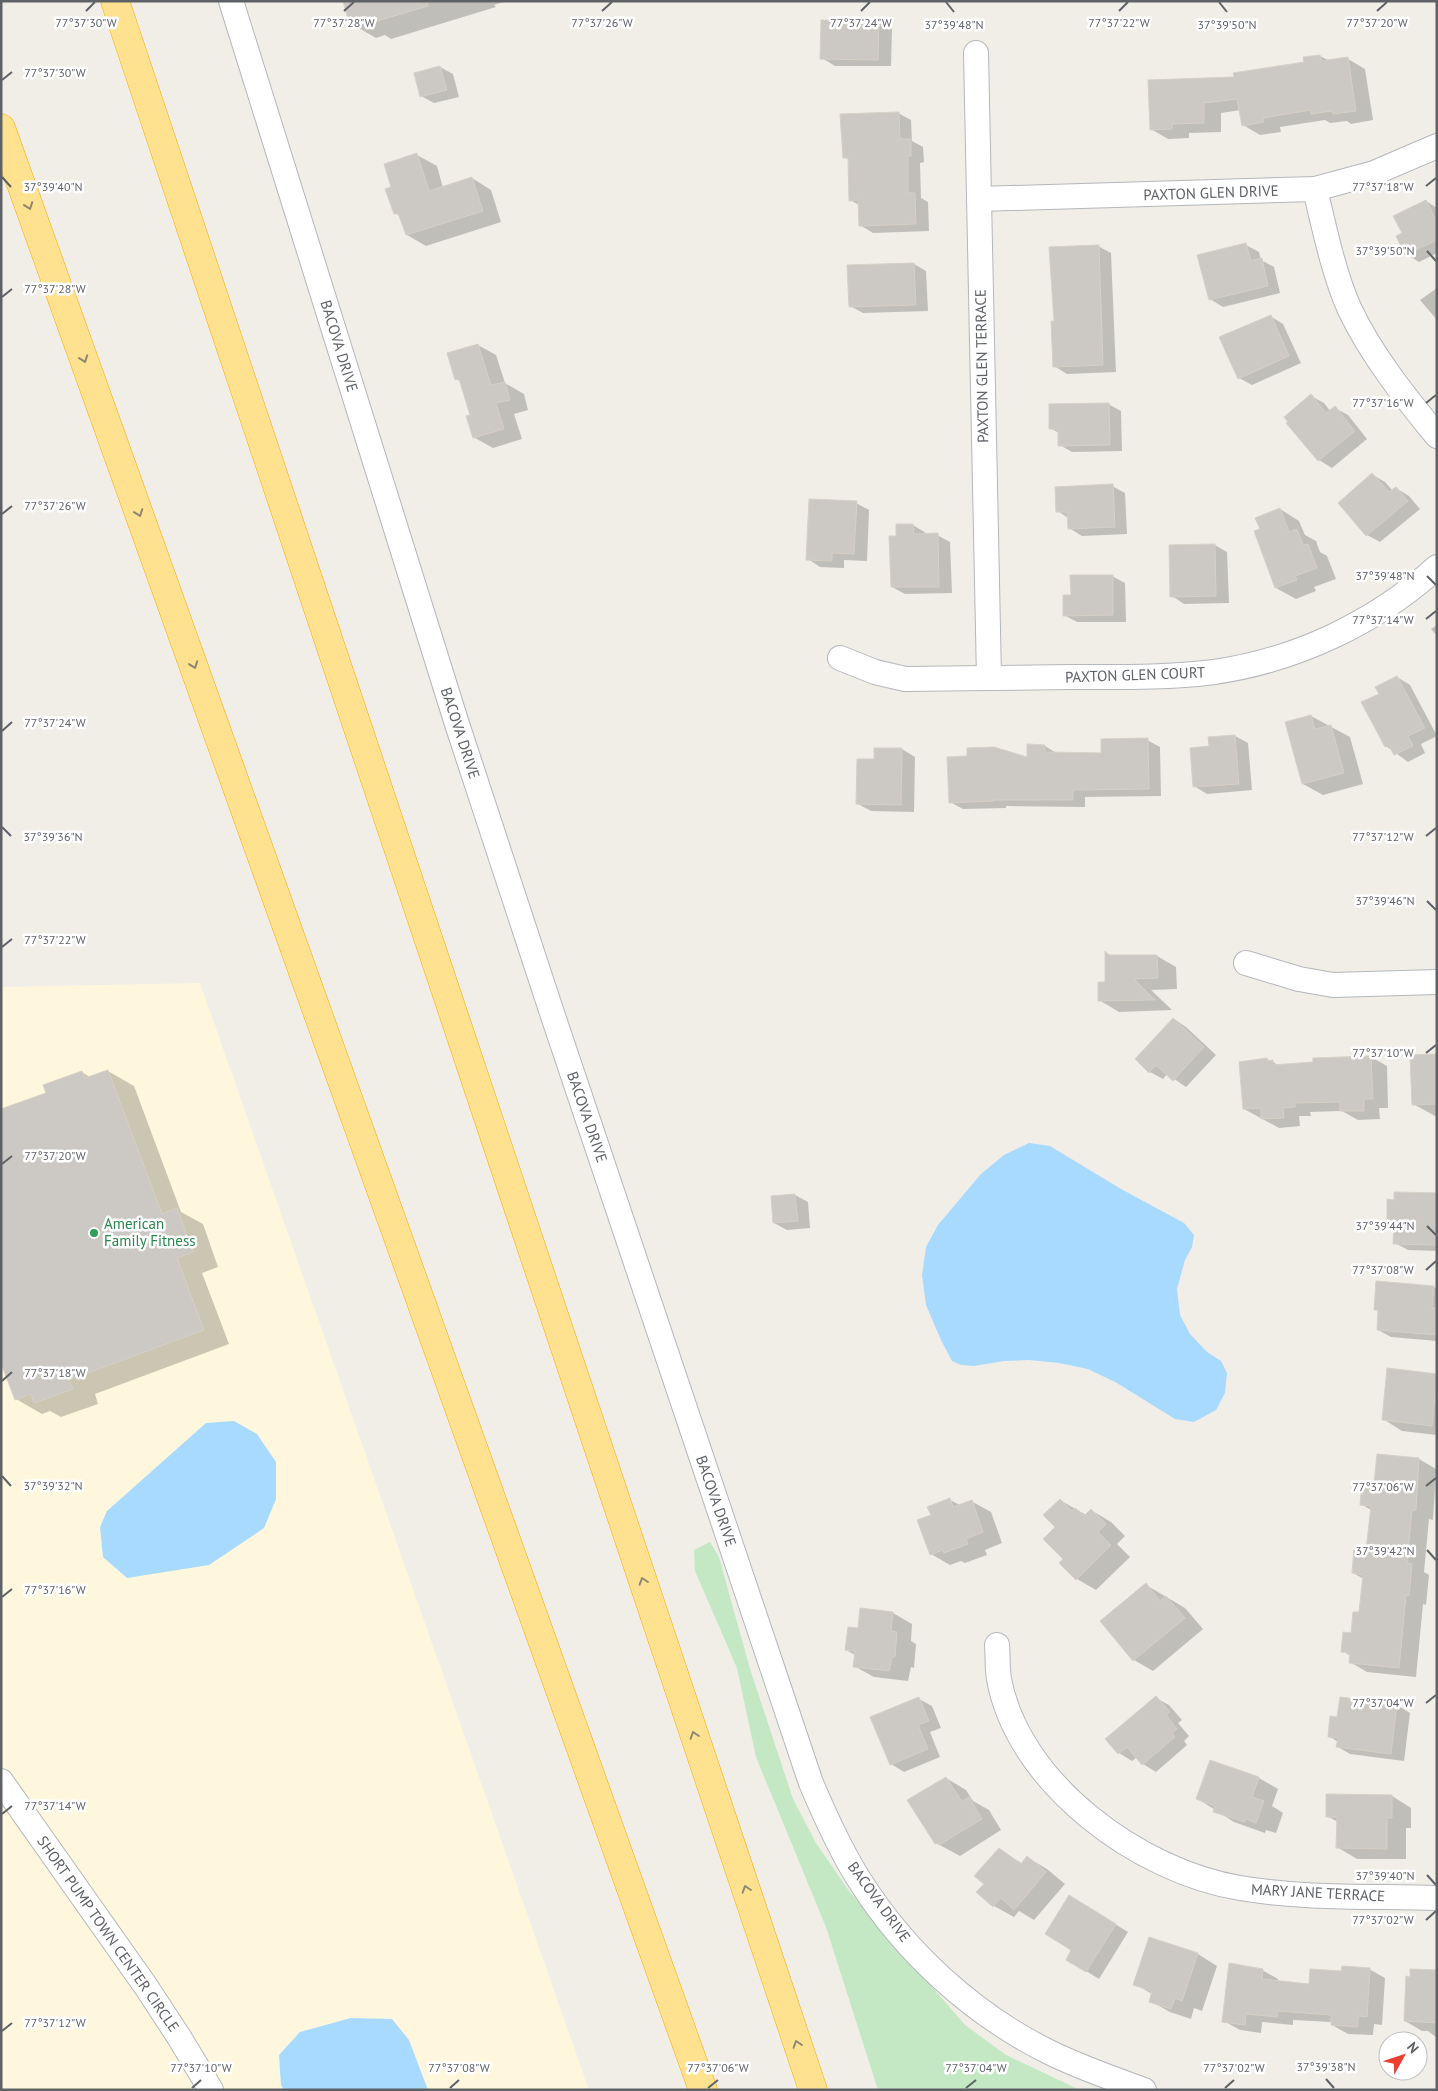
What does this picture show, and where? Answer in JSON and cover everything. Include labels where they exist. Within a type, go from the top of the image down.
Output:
[{"type":"highway","points":[[115,1],[813,2090]]},
{"type":"highway","points":[[1,128],[703,2090]]},
{"type":"street","name":"BACOVA DRIVE","points":[[231,1],[464,743],[555,1022],[814,1792],[834,1836],[860,1881],[893,1926],[946,1982],[999,2023],[1048,2052],[1144,2090]]},
{"type":"street","name":"PAXTON GLEN TERRACE","points":[[976,53],[989,678]]},
{"type":"street","name":"PAXTON GLEN DRIVE","points":[[979,199],[1314,189],[1374,173],[1437,146]]},
{"type":"street","points":[[1314,189],[1332,258],[1350,309],[1375,356],[1437,436]]},
{"type":"street","name":"PAXTON GLEN COURT","points":[[840,658],[875,672],[905,679],[1158,676],[1215,671],[1271,659],[1329,638],[1379,612],[1437,567]]},
{"type":"street","points":[[1246,963],[1299,980],[1333,985],[1437,982]]},
{"type":"street","name":"MARY JANE TERRACE","points":[[997,1645],[999,1679],[1008,1710],[1022,1738],[1038,1763],[1058,1787],[1091,1820],[1122,1842],[1156,1862],[1186,1874],[1239,1888],[1296,1894],[1437,1898]]},
{"type":"street","name":"SHORT PUMP TOWN CENTER CIRCLE","points":[[1,1781],[147,1988],[211,2090]]},
{"type":"shaded area","points":[[200,983],[589,2090],[1,2090],[1,987]]},
{"type":"green space","points":[[710,1542],[719,1557],[750,1669],[793,1799],[816,1843],[849,1891],[965,2025],[1006,2055],[1080,2090],[878,2090],[826,1927],[756,1757],[737,1668],[695,1571],[694,1550]]},
{"type":"water","points":[[1029,1143],[1050,1146],[1121,1189],[1184,1223],[1194,1235],[1192,1247],[1185,1260],[1177,1289],[1180,1315],[1190,1334],[1207,1352],[1221,1361],[1227,1373],[1225,1393],[1216,1410],[1194,1422],[1175,1419],[1117,1383],[1088,1369],[1059,1363],[1029,1360],[1004,1361],[974,1366],[961,1365],[952,1361],[926,1305],[922,1275],[926,1247],[938,1225],[981,1174],[1004,1155]]},
{"type":"water","points":[[234,1421],[257,1434],[276,1462],[276,1499],[264,1528],[209,1565],[127,1578],[103,1557],[100,1527],[107,1511],[206,1423]]},
{"type":"water","points":[[351,2018],[392,2019],[409,2040],[428,2090],[284,2090],[281,2085],[279,2055],[300,2032]]},
{"type":"building","points":[[343,1],[427,1],[428,6],[364,25],[363,20],[349,23]]},
{"type":"building","points":[[821,20],[879,21],[878,60],[820,59]]},
{"type":"building","points":[[1320,55],[1321,61],[1348,57],[1356,111],[1333,114],[1332,111],[1311,114],[1311,110],[1263,118],[1264,122],[1242,126],[1237,99],[1204,103],[1204,123],[1172,124],[1172,129],[1150,130],[1148,80],[1234,77],[1233,73],[1304,62],[1303,57]]},
{"type":"building","points":[[440,66],[447,90],[420,97],[414,73]]},
{"type":"building","points":[[899,112],[900,139],[911,139],[911,156],[908,156],[908,193],[915,193],[916,224],[859,226],[858,200],[849,201],[848,158],[843,158],[840,114]]},
{"type":"building","points":[[417,153],[429,191],[472,177],[483,211],[406,235],[398,213],[394,214],[385,189],[391,187],[384,164]]},
{"type":"building","points":[[1426,200],[1437,222],[1437,240],[1405,255],[1396,236],[1402,233],[1393,216]]},
{"type":"building","points":[[1246,243],[1251,261],[1262,258],[1268,286],[1209,300],[1197,255]]},
{"type":"building","points":[[1099,245],[1103,365],[1053,367],[1051,321],[1054,321],[1049,247]]},
{"type":"building","points":[[914,263],[916,305],[849,307],[847,265]]},
{"type":"building","points":[[1271,315],[1289,356],[1238,379],[1219,337]]},
{"type":"building","points":[[478,344],[491,385],[505,382],[510,400],[496,403],[504,429],[473,438],[466,416],[470,415],[459,379],[455,380],[447,353]]},
{"type":"building","points":[[1311,394],[1326,413],[1335,406],[1355,431],[1318,461],[1286,423],[1288,422],[1284,417]]},
{"type":"building","points":[[1109,403],[1110,445],[1058,446],[1058,429],[1049,429],[1049,404]]},
{"type":"building","points":[[1372,473],[1389,492],[1396,487],[1408,501],[1366,536],[1338,503]]},
{"type":"building","points":[[1113,484],[1115,527],[1068,529],[1067,512],[1056,512],[1055,487]]},
{"type":"building","points":[[809,499],[857,501],[854,554],[832,553],[832,561],[806,560]]},
{"type":"building","points":[[1280,508],[1289,532],[1297,529],[1303,545],[1308,544],[1317,568],[1295,576],[1297,580],[1275,588],[1254,531],[1260,529],[1255,518]]},
{"type":"building","points":[[896,524],[913,524],[914,534],[938,533],[939,587],[891,587],[889,536],[896,536]]},
{"type":"building","points":[[1215,544],[1216,596],[1170,597],[1169,545]]},
{"type":"building","points":[[1070,575],[1113,575],[1113,615],[1063,616],[1063,595],[1071,595]]},
{"type":"building","points":[[1397,676],[1425,728],[1408,736],[1413,746],[1394,755],[1389,745],[1385,747],[1361,702],[1379,694],[1375,687]]},
{"type":"building","points":[[1311,715],[1315,729],[1331,725],[1344,773],[1302,784],[1285,722]]},
{"type":"building","points":[[1235,735],[1239,784],[1193,787],[1190,748],[1209,746],[1208,737]]},
{"type":"building","points":[[1148,738],[1149,789],[1073,790],[1073,800],[994,800],[949,803],[947,757],[967,756],[967,748],[994,747],[1027,757],[1027,744],[1045,745],[1045,752],[1101,753],[1101,739]]},
{"type":"building","points":[[874,748],[902,748],[901,805],[856,804],[857,759],[874,759]]},
{"type":"building","points":[[1105,951],[1109,955],[1157,955],[1158,978],[1134,979],[1155,1000],[1098,1001],[1098,982],[1105,982]]},
{"type":"building","points":[[1173,1018],[1204,1047],[1173,1081],[1156,1065],[1149,1073],[1135,1059]]},
{"type":"building","points":[[1437,1054],[1437,1104],[1412,1105],[1410,1055]]},
{"type":"building","points":[[1371,1056],[1373,1099],[1364,1099],[1364,1111],[1340,1111],[1340,1102],[1295,1103],[1295,1107],[1283,1108],[1284,1118],[1261,1119],[1261,1108],[1243,1109],[1239,1062],[1267,1058],[1267,1061],[1273,1060],[1273,1065],[1313,1062],[1313,1058]]},
{"type":"building","name":"American Family Fitness","points":[[108,1070],[162,1214],[177,1208],[193,1252],[177,1258],[204,1330],[69,1380],[73,1389],[34,1403],[31,1394],[15,1400],[1,1363],[1,1109],[46,1093],[43,1085],[82,1071],[85,1078]]},
{"type":"building","points":[[1394,1192],[1437,1193],[1437,1245],[1393,1244],[1394,1222],[1387,1224],[1387,1199],[1394,1200]]},
{"type":"building","points":[[795,1194],[798,1221],[773,1223],[771,1196]]},
{"type":"building","points":[[1376,1281],[1434,1286],[1432,1308],[1437,1308],[1436,1335],[1377,1330],[1378,1310],[1374,1310]]},
{"type":"building","points":[[1387,1368],[1437,1374],[1432,1426],[1382,1420]]},
{"type":"building","points":[[1377,1454],[1419,1458],[1416,1510],[1412,1510],[1407,1563],[1412,1564],[1409,1596],[1406,1595],[1399,1668],[1349,1663],[1350,1653],[1341,1652],[1343,1632],[1351,1633],[1353,1612],[1359,1612],[1363,1575],[1352,1573],[1354,1549],[1366,1550],[1371,1506],[1360,1505],[1362,1483],[1374,1484]]},
{"type":"building","points":[[950,1498],[953,1507],[972,1500],[983,1532],[966,1539],[968,1544],[944,1553],[943,1550],[930,1555],[917,1520],[931,1515],[927,1507]]},
{"type":"building","points":[[1060,1499],[1072,1511],[1075,1508],[1084,1516],[1091,1509],[1106,1524],[1098,1532],[1111,1545],[1076,1580],[1059,1563],[1063,1559],[1043,1539],[1055,1527],[1043,1515]]},
{"type":"building","points":[[1146,1583],[1160,1601],[1166,1596],[1185,1618],[1133,1661],[1100,1621]]},
{"type":"building","points":[[860,1608],[893,1612],[891,1631],[897,1632],[895,1657],[892,1657],[889,1671],[853,1667],[855,1651],[845,1650],[848,1627],[858,1628]]},
{"type":"building","points":[[1156,1696],[1170,1712],[1166,1715],[1177,1729],[1172,1733],[1175,1737],[1142,1765],[1127,1747],[1118,1754],[1105,1739]]},
{"type":"building","points":[[919,1697],[929,1721],[918,1725],[928,1749],[890,1765],[870,1717]]},
{"type":"building","points":[[1340,1697],[1397,1704],[1391,1754],[1336,1747],[1338,1738],[1328,1737],[1330,1716],[1337,1717]]},
{"type":"building","points":[[1210,1760],[1259,1777],[1252,1797],[1264,1801],[1256,1823],[1246,1819],[1245,1822],[1213,1812],[1215,1806],[1196,1799]]},
{"type":"building","points":[[946,1777],[962,1802],[969,1797],[982,1819],[939,1845],[938,1843],[935,1844],[907,1800]]},
{"type":"building","points":[[1326,1794],[1392,1795],[1392,1818],[1387,1818],[1387,1849],[1336,1848],[1337,1817],[1326,1817]]},
{"type":"building","points":[[999,1848],[1021,1864],[1027,1856],[1046,1872],[1014,1910],[1001,1898],[993,1907],[976,1892],[984,1884],[974,1876]]},
{"type":"building","points":[[1069,1895],[1116,1924],[1086,1972],[1066,1960],[1071,1950],[1045,1934]]},
{"type":"building","points":[[1149,1937],[1198,1953],[1182,2001],[1175,1998],[1171,2009],[1149,2002],[1152,1991],[1133,1985]]},
{"type":"building","points":[[1229,1963],[1263,1969],[1262,1979],[1309,1984],[1310,1969],[1341,1971],[1342,1966],[1370,1968],[1367,2017],[1358,2016],[1358,2027],[1331,2025],[1331,2015],[1278,2011],[1277,2017],[1246,2014],[1245,2025],[1222,2022]]},
{"type":"building","points":[[1410,1969],[1437,1970],[1437,2023],[1404,2021],[1406,1976],[1410,1977]]},
{"type":"place","name":"American Family Fitness","points":[[94,1233]]}]
